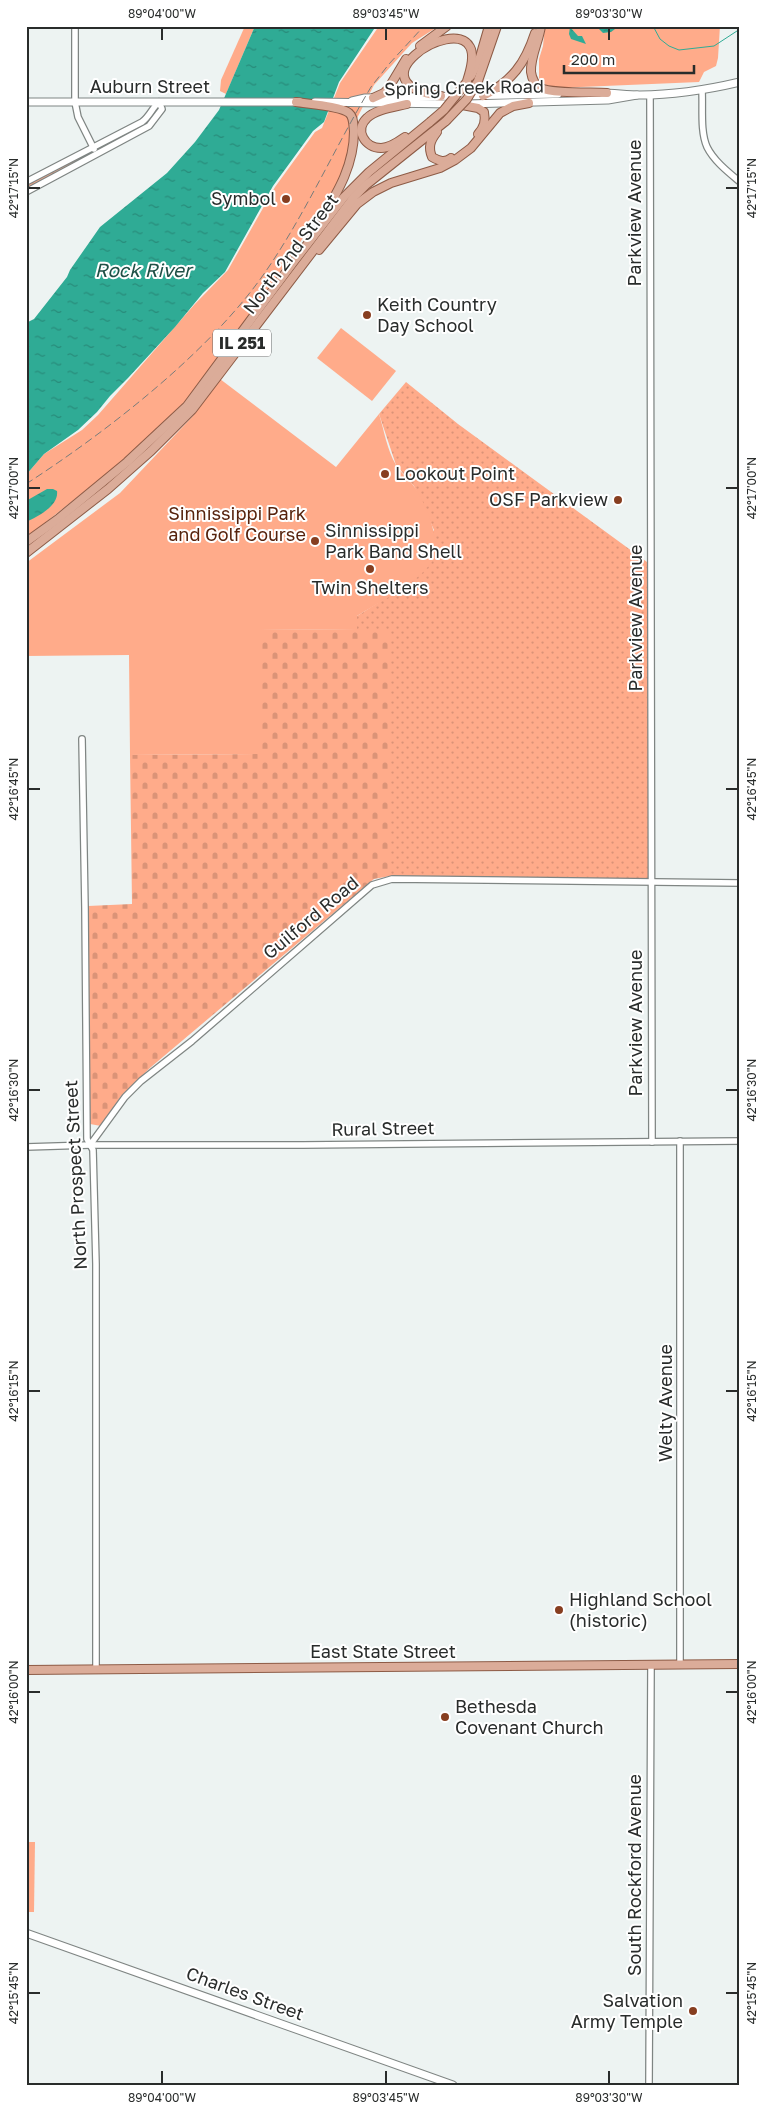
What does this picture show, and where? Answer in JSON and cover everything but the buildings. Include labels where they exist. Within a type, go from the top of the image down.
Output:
[{"type":"main road","points":[[372,98],[384,94],[401,66],[414,50],[446,26]]},
{"type":"main road","name":"North 2nd Street","points":[[26,542],[58,519],[127,462],[187,406],[303,250],[356,184],[444,110],[467,82],[480,57],[489,26]]},
{"type":"main road","name":"North 2nd Street","points":[[26,553],[62,527],[152,451],[192,410],[354,197],[366,185],[443,123],[467,99],[480,78],[497,26]]},
{"type":"main road","points":[[480,78],[489,66],[502,26]]},
{"type":"main road","points":[[483,96],[510,80],[521,65],[532,44],[536,26]]},
{"type":"main road","points":[[541,26],[531,66],[531,74],[535,83],[542,89],[556,91],[608,93]]},
{"type":"main road","points":[[441,96],[416,91],[404,80],[404,75],[410,61],[426,46],[450,38],[467,43],[472,52],[467,82]]},
{"type":"main road","name":"Spring Creek Road","points":[[274,102],[457,104],[608,100],[702,91],[740,82]]},
{"type":"main road","name":"Spring Creek Road","points":[[352,102],[365,98],[441,96],[608,93],[637,96]]},
{"type":"main road","name":"Auburn Street","points":[[26,102],[274,102]]},
{"type":"main road","points":[[296,102],[342,109],[349,113],[353,120],[354,144],[348,170],[338,192],[303,250]]},
{"type":"main road","points":[[248,336],[357,204],[373,192],[391,183],[440,168],[455,160],[471,148],[500,113],[513,106],[529,103]]},
{"type":"main road","points":[[407,104],[376,112],[367,117],[361,132],[365,141],[373,147],[391,146],[430,122]]},
{"type":"main road","points":[[443,123],[431,139],[430,147],[432,157],[440,161],[448,161],[468,145],[483,129],[486,120],[484,112],[478,108],[457,104]]},
{"type":"main road","name":"East State Street","points":[[26,1670],[740,1664]]},
{"type":"main road","name":"Charles Street","points":[[26,1933],[453,2085]]},
{"type":"street","points":[[75,26],[75,102],[78,117],[97,155]]},
{"type":"street","points":[[702,91],[704,134],[707,146],[716,160],[740,182]]},
{"type":"street","name":"Parkview Avenue","points":[[650,95],[652,1142]]},
{"type":"street","points":[[26,182],[142,122],[159,102],[162,109],[149,126],[26,192]]},
{"type":"street","name":"North Prospect Street","points":[[82,739],[86,1139],[93,1150],[96,1264],[96,1669]]},
{"type":"street","name":"Guilford Road","points":[[90,1145],[126,1097],[141,1081],[192,1041],[372,885],[392,879],[740,883]]},
{"type":"street","name":"Welty Avenue","points":[[680,1141],[680,1665]]},
{"type":"street","name":"Rural Street","points":[[26,1147],[740,1141]]},
{"type":"street","name":"South Rockford Avenue","points":[[649,2085],[651,1666]]},
{"type":"green space","points":[[245,26],[255,26],[226,94],[220,91],[221,80]]},
{"type":"green space","points":[[379,26],[439,26],[412,43],[374,85],[352,128],[351,148],[341,176],[324,207],[250,316],[193,394],[120,463],[26,538],[26,475],[44,454],[82,430],[98,415],[194,305],[228,270],[275,187],[315,132],[322,128],[340,83]]},
{"type":"green space","points":[[545,26],[720,26],[718,58],[716,66],[704,72],[699,82],[557,88],[546,85],[539,80],[539,59],[543,46]]},
{"type":"green space","points":[[89,154],[26,189],[26,185]]},
{"type":"green space","points":[[341,328],[396,371],[372,401],[317,358]]},
{"type":"green space","name":"Sinnissippi Park and Golf Course","points":[[220,379],[336,467],[379,414],[393,459],[423,501],[434,535],[434,555],[431,563],[416,578],[357,616],[357,630],[259,629],[259,754],[130,755],[129,655],[26,656],[26,563],[120,493],[193,416]]},
{"type":"green space","points":[[406,382],[458,424],[647,562],[650,578],[651,879],[390,876],[390,630],[357,630],[357,616],[389,596],[434,530],[414,486],[396,465],[379,414]]},
{"type":"green space","points":[[259,629],[390,630],[390,876],[374,879],[151,1067],[121,1096],[101,1126],[90,1124],[88,906],[132,904],[130,755],[259,754]]},
{"type":"green space","points":[[26,1842],[35,1842],[34,1912],[26,1912]]},
{"type":"water","name":"Rock River","points":[[255,26],[376,26],[339,82],[324,122],[313,131],[273,186],[225,272],[203,293],[175,327],[97,412],[78,430],[44,454],[26,475],[26,323],[34,319],[67,277],[100,227],[167,173],[195,142],[219,110]]},
{"type":"water","points":[[596,26],[613,26],[615,29],[611,32],[603,33]]},
{"type":"water","points":[[570,27],[578,36],[582,36],[586,44],[571,39],[569,34]]},
{"type":"water","points":[[47,489],[57,491],[55,501],[46,510],[26,522],[26,501]]},
{"type":"waterway","points":[[653,26],[660,39],[669,46],[679,50],[714,46],[740,29]]},
{"type":"railway","points":[[26,484],[90,440],[156,388],[217,331],[243,301],[281,249],[371,87],[424,26]]},
{"type":"place","name":"Symbol","points":[[286,199]]},
{"type":"place","name":"Keith Country Day School","points":[[367,315]]},
{"type":"place","name":"Lookout Point","points":[[385,474]]},
{"type":"place","name":"OSF Parkview","points":[[618,500]]},
{"type":"place","name":"Sinnissippi Park Band Shell","points":[[315,541]]},
{"type":"place","name":"Twin Shelters","points":[[370,569]]},
{"type":"place","name":"Highland School (historic)","points":[[559,1610]]},
{"type":"place","name":"Bethesda Covenant Church","points":[[445,1717]]},
{"type":"place","name":"Salvation Army Temple","points":[[693,2011]]}]
